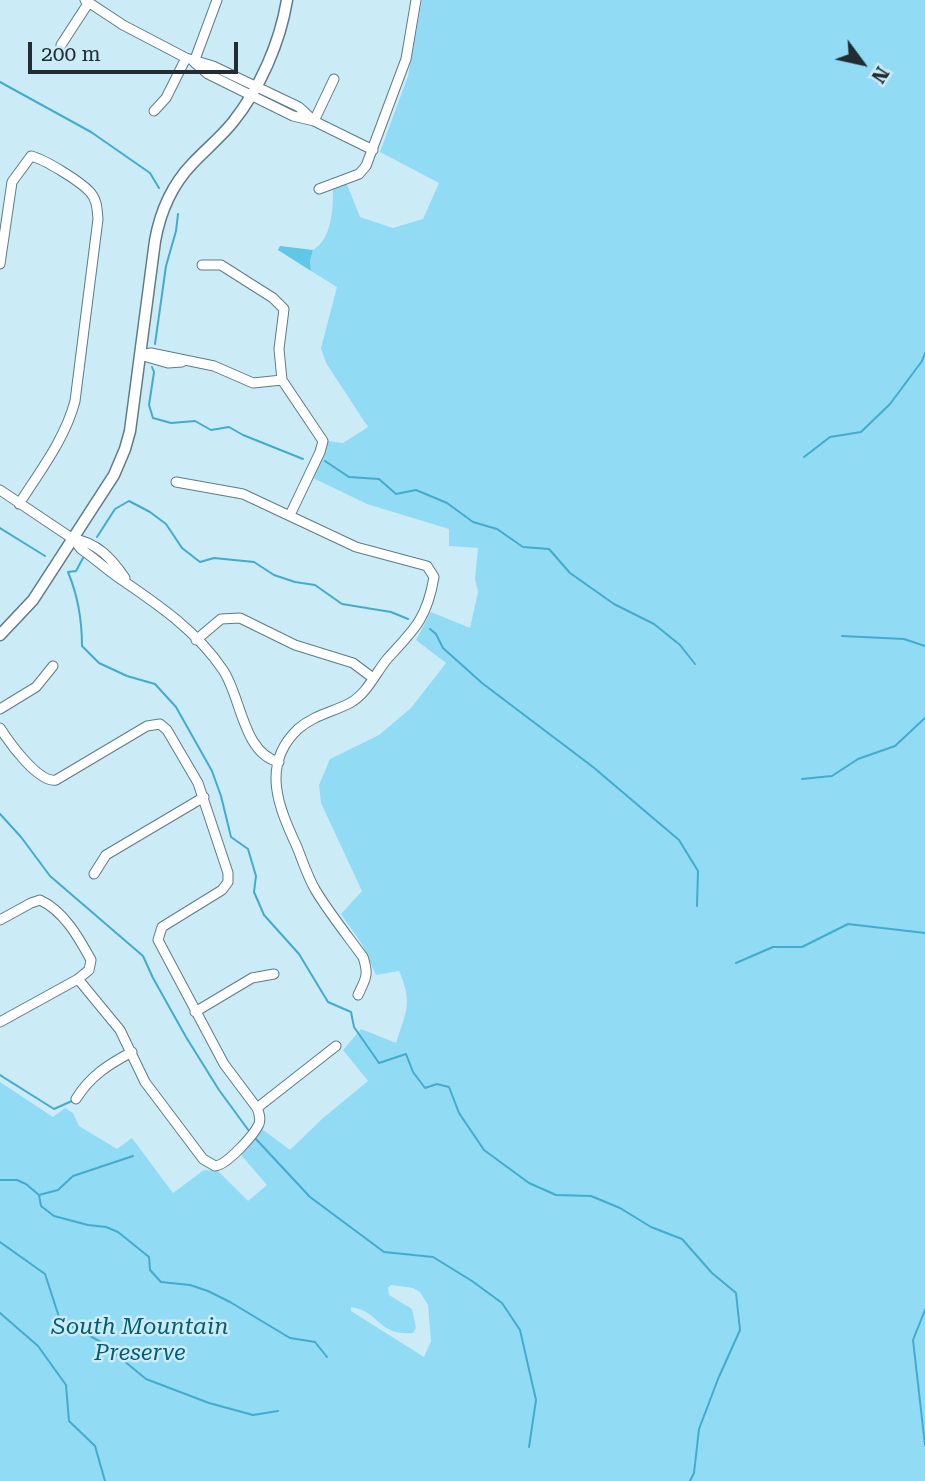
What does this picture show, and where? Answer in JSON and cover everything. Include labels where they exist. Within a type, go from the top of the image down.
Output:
[{"type":"street","points":[[154,111],[166,98],[190,60],[217,0]]},
{"type":"street","points":[[0,635],[33,600],[114,475],[130,431],[157,231],[166,204],[186,170],[231,125],[253,90],[280,33],[287,0]]},
{"type":"street","points":[[319,189],[364,170],[406,59],[416,0]]},
{"type":"street","points":[[61,46],[87,1],[123,25],[190,60],[213,66],[225,77],[299,107],[314,121]]},
{"type":"street","points":[[314,121],[334,79]]},
{"type":"street","points":[[253,90],[280,110],[314,121],[373,150]]},
{"type":"street","points":[[280,110],[285,100]]},
{"type":"street","points":[[0,264],[12,182],[31,156],[42,158],[89,191],[97,204],[98,219],[75,401],[70,420],[19,503]]},
{"type":"street","points":[[202,265],[220,265],[273,298],[284,309],[279,349],[282,380],[323,441],[290,515]]},
{"type":"street","points":[[140,355],[167,363],[188,362],[220,368],[253,383],[282,380]]},
{"type":"street","points":[[176,482],[243,494],[356,547],[427,566],[434,577],[430,600],[415,628],[366,689],[352,702],[322,713],[297,730],[287,742],[279,762],[276,789],[280,811],[315,890],[363,957],[368,975],[358,995]]},
{"type":"street","points":[[0,489],[73,539],[80,549],[101,557],[128,583],[177,618],[224,671],[253,742],[266,757],[279,762]]},
{"type":"street","points":[[196,640],[220,619],[240,618],[295,645],[353,663],[373,678]]},
{"type":"street","points":[[0,709],[36,687],[47,677],[53,666]]},
{"type":"street","points":[[0,727],[18,752],[50,781],[147,726],[160,724],[167,730],[198,783],[228,873],[228,882],[222,890],[168,922],[158,940],[224,1064],[257,1108],[260,1119],[227,1163],[215,1166],[203,1159],[145,1082],[120,1030],[78,979]]},
{"type":"street","points":[[94,874],[106,855],[204,797]]},
{"type":"street","points":[[0,920],[31,903],[46,903],[80,939],[91,960],[89,970],[78,979],[0,1022]]},
{"type":"street","points":[[195,1012],[252,978],[274,974]]},
{"type":"street","points":[[257,1108],[337,1046]]},
{"type":"street","points":[[76,1098],[104,1067],[132,1052]]},
{"type":"green space","name":"South Mountain Preserve","points":[[422,0],[925,0],[925,1481],[0,1481],[0,1082],[53,1117],[65,1108],[73,1113],[79,1126],[117,1149],[132,1138],[173,1193],[204,1170],[218,1171],[248,1201],[267,1185],[241,1155],[262,1129],[290,1150],[323,1118],[368,1081],[343,1050],[361,1029],[396,1043],[405,1015],[406,991],[399,971],[376,975],[362,944],[341,914],[362,891],[321,803],[319,785],[330,759],[379,735],[411,708],[446,663],[416,640],[431,612],[470,628],[478,592],[475,579],[478,548],[449,546],[449,529],[367,504],[313,478],[327,441],[343,443],[368,427],[326,363],[321,348],[337,287],[311,271],[310,261],[313,250],[328,231],[333,189],[346,182],[360,217],[393,228],[423,219],[439,183],[380,152],[408,76]],"holes":[[[391,1285],[413,1288],[420,1292],[428,1305],[431,1341],[424,1357],[351,1311],[351,1307],[361,1309],[392,1331],[413,1333],[416,1328],[412,1309],[389,1295],[388,1288]]]},
{"type":"shaded area","points":[[280,246],[313,250],[311,271],[278,250]]},
{"type":"waterway","points":[[0,82],[91,132],[150,173],[159,188]]},
{"type":"waterway","points":[[155,344],[166,266],[178,214]]},
{"type":"waterway","points":[[804,457],[830,437],[861,432],[890,404],[925,353]]},
{"type":"waterway","points":[[152,367],[154,372],[149,405],[153,418],[171,423],[195,421],[211,430],[229,427],[303,459]]},
{"type":"waterway","points":[[325,461],[349,477],[379,479],[396,494],[416,490],[447,503],[473,522],[497,529],[523,547],[549,549],[570,573],[614,604],[654,624],[680,645],[695,664]]},
{"type":"waterway","points":[[97,537],[115,509],[129,501],[166,524],[182,548],[200,562],[214,558],[254,562],[274,575],[315,585],[342,604],[391,612],[408,619]]},
{"type":"waterway","points":[[0,528],[45,556]]},
{"type":"waterway","points":[[83,558],[76,571],[68,572],[79,608],[82,646],[99,663],[127,676],[155,684],[176,707],[212,771],[231,837],[248,849],[256,876],[254,892],[264,915],[299,954],[328,1002],[351,1012],[354,1027],[379,1063],[406,1054],[413,1072],[425,1088],[437,1084],[449,1087],[459,1113],[484,1150],[529,1183],[556,1195],[591,1196],[620,1208],[651,1227],[682,1239],[712,1273],[736,1293],[740,1330],[699,1429],[694,1473],[690,1481]]},
{"type":"waterway","points":[[430,629],[436,634],[443,648],[482,683],[593,767],[679,840],[698,871],[697,906]]},
{"type":"waterway","points":[[842,636],[904,639],[925,646]]},
{"type":"waterway","points":[[802,779],[832,776],[858,759],[895,746],[925,718]]},
{"type":"waterway","points":[[0,814],[50,876],[143,956],[186,1037],[249,1131]]},
{"type":"waterway","points":[[736,963],[773,947],[802,947],[848,924],[925,933]]},
{"type":"waterway","points":[[0,1075],[54,1109],[72,1101]]},
{"type":"waterway","points":[[255,1138],[310,1197],[384,1252],[433,1257],[502,1303],[520,1330],[536,1400],[529,1447]]},
{"type":"waterway","points":[[39,1195],[58,1190],[73,1176],[133,1156]]},
{"type":"waterway","points":[[0,1180],[17,1180],[26,1184],[39,1195],[41,1206],[54,1216],[118,1232],[149,1257],[150,1270],[161,1282],[190,1285],[208,1291],[290,1338],[315,1342],[327,1357]]},
{"type":"waterway","points":[[0,1242],[45,1274],[60,1320],[101,1342],[146,1379],[209,1403],[253,1415],[278,1411]]},
{"type":"waterway","points":[[925,1310],[913,1340],[925,1445]]},
{"type":"waterway","points":[[0,1313],[38,1346],[66,1385],[69,1421],[95,1446],[105,1481]]}]
